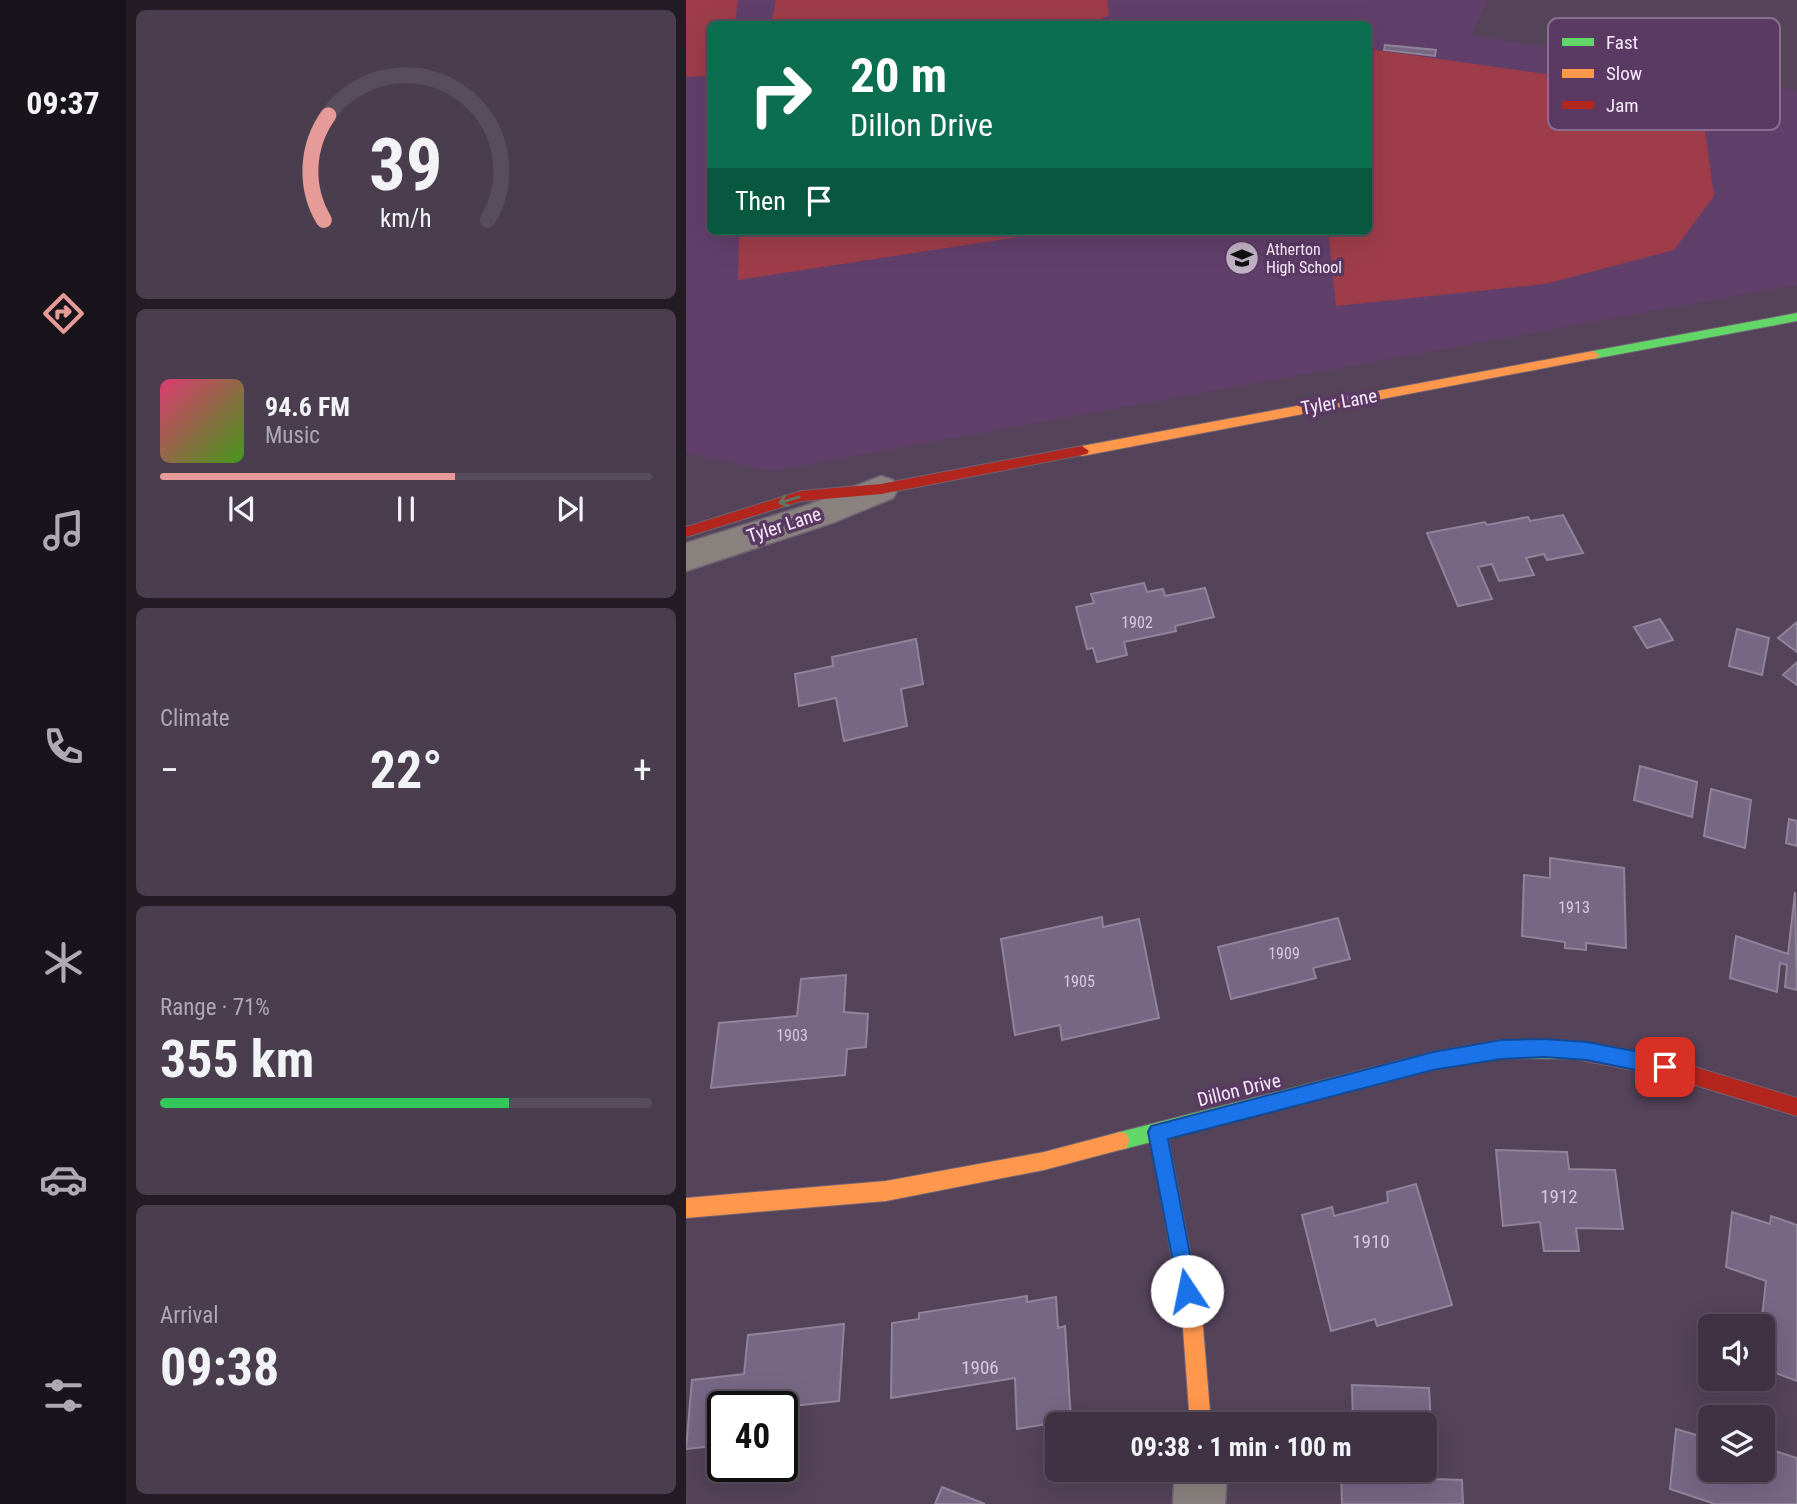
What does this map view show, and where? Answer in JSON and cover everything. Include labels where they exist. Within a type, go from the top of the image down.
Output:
[{"type":"street","name":"Tyler Lane","points":[[686,532],[801,496],[881,489],[1797,317]]},
{"type":"street","name":"Tyler Lane","points":[[686,557],[820,514],[881,489]]},
{"type":"street","name":"Dillon Drive","points":[[686,1208],[886,1191],[1044,1161],[1433,1061],[1501,1049],[1587,1051],[1665,1067],[1797,1107]]},
{"type":"street","points":[[1157,1132],[1187,1291],[1201,1412]]},
{"type":"street","points":[[1199,1504],[1200,1482]]},
{"type":"shaded area","name":"Atherton High School","points":[[686,0],[1487,0],[1472,35],[1548,48],[1548,130],[1780,130],[1780,87],[1797,90],[1797,285],[772,471],[686,453]]},
{"type":"shaded area","points":[[686,0],[738,0],[735,21],[707,21],[707,76],[686,77]]},
{"type":"shaded area","points":[[776,0],[1107,0],[1109,15],[1098,21],[772,21]]},
{"type":"shaded area","points":[[1372,49],[1548,74],[1548,130],[1705,130],[1714,196],[1674,250],[1545,284],[1336,306],[1328,235],[1372,235]]},
{"type":"shaded area","points":[[739,235],[1031,235],[738,280]]},
{"type":"building","points":[[1385,45],[1436,50],[1435,56],[1384,50]]},
{"type":"building","points":[[1563,515],[1583,553],[1547,560],[1544,554],[1526,558],[1534,575],[1499,581],[1492,564],[1478,567],[1492,599],[1458,606],[1427,533],[1485,522],[1487,525],[1528,517],[1530,521]]},
{"type":"building","points":[[1144,583],[1147,592],[1163,589],[1165,596],[1205,588],[1214,617],[1175,626],[1176,631],[1124,642],[1127,655],[1097,662],[1093,648],[1087,649],[1076,607],[1094,603],[1091,594]]},
{"type":"building","points":[[1660,619],[1673,640],[1647,648],[1634,627]]},
{"type":"building","points":[[1797,622],[1797,652],[1778,638]]},
{"type":"building","points":[[1737,629],[1769,638],[1762,675],[1729,666]]},
{"type":"building","points":[[916,639],[923,684],[901,689],[907,726],[844,741],[836,698],[799,706],[795,674],[833,666],[832,657]]},
{"type":"building","points":[[1797,662],[1797,685],[1783,675]]},
{"type":"building","points":[[1640,766],[1697,782],[1692,817],[1634,800]]},
{"type":"building","points":[[1711,789],[1751,800],[1745,848],[1704,836]]},
{"type":"building","points":[[1789,819],[1797,821],[1797,846],[1786,843]]},
{"type":"building","points":[[1550,858],[1624,868],[1626,948],[1586,943],[1586,950],[1565,948],[1565,942],[1522,936],[1524,875],[1550,878]]},
{"type":"building","points":[[1795,892],[1797,990],[1785,987],[1787,965],[1780,963],[1777,992],[1730,978],[1736,936],[1788,954]]},
{"type":"building","points":[[1102,917],[1103,927],[1139,919],[1159,1018],[1062,1040],[1060,1025],[1015,1035],[1001,939]]},
{"type":"building","points":[[1338,918],[1350,959],[1313,968],[1316,978],[1231,999],[1218,947]]},
{"type":"building","points":[[846,975],[844,1012],[868,1014],[866,1047],[847,1049],[845,1075],[711,1088],[719,1023],[797,1016],[801,979]]},
{"type":"building","points":[[1496,1150],[1567,1152],[1569,1169],[1615,1170],[1623,1229],[1576,1228],[1579,1251],[1544,1251],[1540,1222],[1503,1226]]},
{"type":"building","points":[[1416,1184],[1452,1305],[1377,1326],[1375,1319],[1331,1331],[1302,1215],[1332,1207],[1334,1216],[1388,1202],[1387,1192]]},
{"type":"building","points":[[1732,1212],[1770,1224],[1771,1216],[1797,1225],[1797,1381],[1775,1373],[1775,1314],[1762,1314],[1766,1281],[1726,1267]]},
{"type":"building","points":[[1027,1296],[1027,1302],[1056,1297],[1058,1328],[1065,1326],[1070,1412],[1045,1412],[1045,1424],[1017,1429],[1015,1378],[891,1398],[892,1323],[919,1319],[919,1313]]},
{"type":"building","points":[[844,1324],[839,1401],[798,1405],[798,1391],[707,1391],[707,1447],[686,1449],[692,1380],[744,1374],[748,1335]]},
{"type":"building","points":[[1352,1385],[1429,1388],[1430,1412],[1353,1412]]},
{"type":"building","points":[[1676,1429],[1698,1435],[1698,1482],[1775,1482],[1775,1451],[1797,1458],[1797,1504],[1715,1504],[1670,1489]]},
{"type":"building","points":[[1462,1480],[1463,1504],[1342,1504],[1341,1482]]},
{"type":"building","points":[[942,1487],[985,1504],[935,1504]]},
{"type":"traffic: fast","points":[[1593,355],[1797,317]]},
{"type":"traffic: fast","points":[[1120,1141],[1433,1061],[1501,1049],[1575,1050]]},
{"type":"traffic: slow","points":[[1082,451],[1593,355]]},
{"type":"traffic: slow","points":[[1158,1132],[1192,1315],[1200,1412]]},
{"type":"traffic: slow","points":[[686,1208],[886,1191],[1044,1161],[1120,1141]]},
{"type":"traffic: jam","points":[[686,532],[801,496],[881,489],[1082,451]]},
{"type":"traffic: jam","points":[[1575,1050],[1665,1067],[1797,1107]]},
{"type":"place","name":"Atherton High School","points":[[1242,258]]},
{"type":"route","points":[[1187,1291],[1157,1132],[1433,1061],[1501,1049],[1587,1051],[1665,1067]]}]
